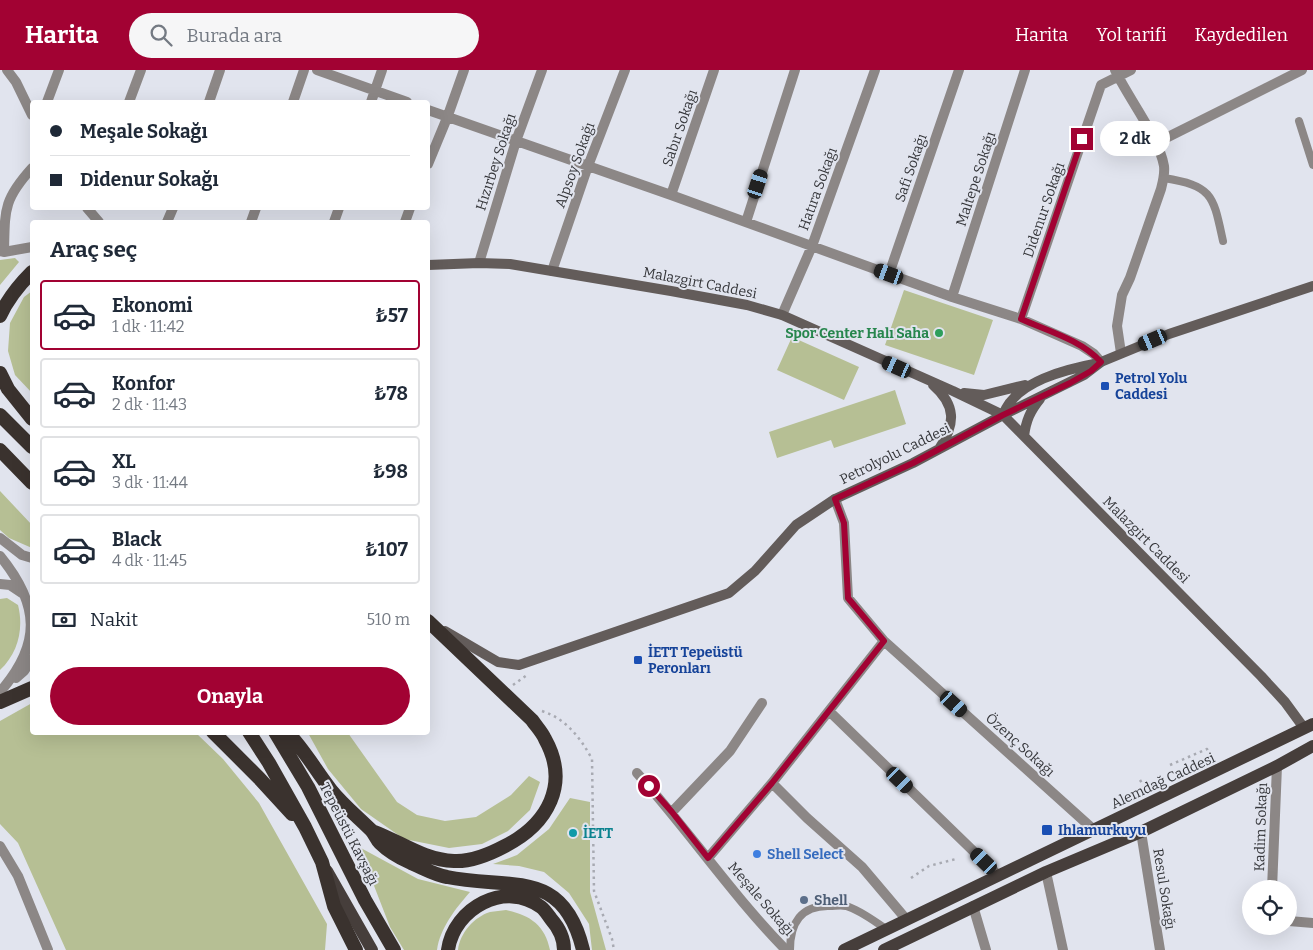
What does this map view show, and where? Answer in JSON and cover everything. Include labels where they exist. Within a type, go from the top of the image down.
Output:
[{"type":"highway","points":[[0,316],[18,286],[30,274]]},
{"type":"highway","points":[[0,373],[8,389],[30,416]]},
{"type":"highway","points":[[0,416],[30,445]]},
{"type":"highway","points":[[0,450],[30,481]]},
{"type":"highway","points":[[289,735],[332,791],[357,819],[372,831],[421,854],[442,860],[473,859],[497,851],[518,840],[547,812],[554,793],[556,774],[552,755],[545,738],[532,720],[430,622]]},
{"type":"highway","points":[[0,702],[30,689]]},
{"type":"highway","points":[[216,735],[305,827]]},
{"type":"highway","points":[[250,735],[305,827],[322,862],[334,906],[356,950]]},
{"type":"highway","name":"Tepeüstü Kavşağı","points":[[277,735],[308,787],[365,900],[394,950]]},
{"type":"highway","points":[[372,831],[378,841],[391,853],[446,877],[528,885],[557,900],[570,914],[578,930],[583,950]]},
{"type":"highway","points":[[448,950],[450,939],[457,925],[469,911],[486,900],[502,896],[523,897],[542,907],[556,924],[564,941],[564,950]]},
{"type":"main road","name":"Malazgirt Caddesi","points":[[430,265],[510,264],[747,305],[782,315],[1003,415],[1309,726]]},
{"type":"main road","name":"Petrolyolu Caddesi","points":[[430,621],[498,662],[519,665],[729,592],[755,571],[796,525],[835,499],[939,450],[1003,415],[1084,376],[1101,362],[1210,319],[1313,286]]},
{"type":"main road","points":[[1003,415],[1009,403],[1017,394],[1032,384],[1075,368],[1101,362]]},
{"type":"main road","points":[[928,381],[949,404],[951,412],[951,423],[948,433],[939,450]]},
{"type":"main road","name":"Malazgirt Caddesi","points":[[953,391],[984,395],[1032,384]]},
{"type":"main road","points":[[1024,436],[1025,424],[1032,409],[1043,397]]},
{"type":"main road","points":[[1309,726],[1313,742]]},
{"type":"main road","name":"Alemdağ Caddesi","points":[[844,950],[1309,726]]},
{"type":"main road","points":[[884,950],[1046,872],[1141,832],[1313,746]]},
{"type":"main road","points":[[322,862],[372,950]]},
{"type":"street","points":[[7,70],[16,82],[30,110]]},
{"type":"street","points":[[48,100],[59,70]]},
{"type":"street","points":[[130,100],[141,70]]},
{"type":"street","points":[[210,100],[220,70]]},
{"type":"street","points":[[294,100],[304,70]]},
{"type":"street","points":[[317,70],[402,100]]},
{"type":"street","points":[[372,100],[382,70]]},
{"type":"street","points":[[430,159],[464,70]]},
{"type":"street","name":"Hızırbey Sokağı","points":[[479,263],[516,140],[542,70]]},
{"type":"street","name":"Alpsoy Sokağı","points":[[552,271],[588,166],[625,70]]},
{"type":"street","name":"Sabır Sokağı","points":[[672,195],[714,70]]},
{"type":"street","points":[[746,222],[795,70]]},
{"type":"street","name":"Hatıra Sokağı","points":[[782,315],[812,246],[875,70]]},
{"type":"street","name":"Safi Sokağı","points":[[889,274],[959,70]]},
{"type":"street","name":"Maltepe Sokağı","points":[[952,297],[1025,70]]},
{"type":"street","name":"Didenur Sokağı","points":[[1021,319],[1101,84],[1117,73],[1131,70]]},
{"type":"street","points":[[1156,143],[1302,70]]},
{"type":"street","points":[[1117,73],[1156,143],[1164,168],[1164,178],[1130,278],[1122,295],[1118,312],[1117,326],[1121,354]]},
{"type":"street","points":[[430,111],[672,195],[952,297],[1021,319],[1082,346],[1094,354],[1101,362]]},
{"type":"street","points":[[30,170],[17,185],[6,206],[2,252],[30,247]]},
{"type":"street","points":[[90,210],[97,220]]},
{"type":"street","name":"Özenç Sokağı","points":[[835,499],[844,523],[848,598],[884,641],[1094,830]]},
{"type":"street","points":[[0,538],[22,554],[30,557]]},
{"type":"street","points":[[0,556],[29,605],[30,614]]},
{"type":"street","points":[[0,584],[10,585],[24,596]]},
{"type":"street","points":[[0,692],[7,684],[27,650],[30,639]]},
{"type":"street","points":[[708,858],[830,712],[884,641]]},
{"type":"street","points":[[7,684],[24,671],[30,662]]},
{"type":"street","points":[[672,812],[730,750],[762,703]]},
{"type":"street","points":[[830,712],[998,875]]},
{"type":"street","name":"Kadim Sokağı","points":[[1272,880],[1276,766]]},
{"type":"street","name":"Meşale Sokağı","points":[[638,773],[672,812],[748,908],[786,950]]},
{"type":"street","points":[[772,783],[862,867],[906,919]]},
{"type":"street","name":"Resul Sokağı","points":[[1141,832],[1160,950]]},
{"type":"street","points":[[0,846],[18,876],[48,950]]},
{"type":"street","points":[[1046,872],[1063,950]]},
{"type":"street","points":[[973,906],[986,950]]},
{"type":"street","points":[[1297,922],[1313,923]]},
{"type":"lane","points":[[1299,121],[1313,165]]},
{"type":"lane","points":[[1164,178],[1193,184],[1212,198],[1224,240]]},
{"type":"lane","points":[[790,950],[790,936],[794,924],[802,914],[820,906],[845,906],[868,917],[886,929]]},
{"type":"path","points":[[504,695],[513,685],[528,675],[523,664]]},
{"type":"path","points":[[537,710],[553,714],[568,725],[586,747],[592,759],[594,891],[612,939],[614,950]]},
{"type":"path","points":[[1170,765],[1207,750],[1216,772]]},
{"type":"path","points":[[911,878],[929,866],[956,859]]},
{"type":"green space","points":[[15,258],[19,262],[0,285],[0,260]]},
{"type":"green space","name":"Spor Center Halı Saha","points":[[904,290],[993,320],[974,375],[885,345]]},
{"type":"green space","points":[[30,292],[30,391],[15,375],[8,351],[10,323],[24,297]]},
{"type":"green space","points":[[792,337],[859,367],[844,400],[777,370]]},
{"type":"green space","points":[[895,390],[906,424],[834,448],[831,440],[777,458],[769,432]]},
{"type":"green space","points":[[0,491],[30,523],[30,547],[9,538],[0,530]]},
{"type":"green space","points":[[7,598],[18,605],[20,632],[11,656],[0,670],[0,599]]},
{"type":"green space","points":[[30,704],[30,735],[198,735],[223,759],[259,803],[327,924],[325,950],[66,950],[18,843],[0,824],[0,721]]},
{"type":"green space","points":[[309,735],[349,735],[397,802],[417,815],[445,821],[476,817],[511,795],[529,776],[540,782],[530,810],[508,831],[482,844],[449,848],[404,839],[361,809],[328,769]]},
{"type":"green space","points":[[570,798],[590,802],[590,892],[606,950],[592,950],[589,924],[569,893],[544,872],[519,866],[493,864],[517,855],[549,829]]},
{"type":"green space","points":[[359,847],[418,879],[470,892],[445,926],[437,950],[404,950],[390,927]]},
{"type":"green space","points":[[506,910],[515,912],[535,922],[548,941],[550,950],[458,950],[465,932],[473,922],[484,914]]},
{"type":"place","name":"Spor Center Halı Saha","points":[[939,333]]},
{"type":"place","name":"Petrol Yolu Caddesi","points":[[1105,386]]},
{"type":"place","name":"İETT Tepeüstü Peronları","points":[[638,660]]},
{"type":"place","name":"Ihlamurkuyu","points":[[1047,830]]},
{"type":"place","name":"İETT","points":[[573,833]]},
{"type":"place","name":"Shell Select","points":[[757,854]]},
{"type":"place","name":"Shell","points":[[804,900]]},
{"type":"route","points":[[649,786],[708,858],[830,712],[884,641],[848,598],[844,523],[835,499],[913,463],[1003,415],[1084,376],[1101,362],[1094,354],[1082,346],[1021,319],[1082,139]]}]
